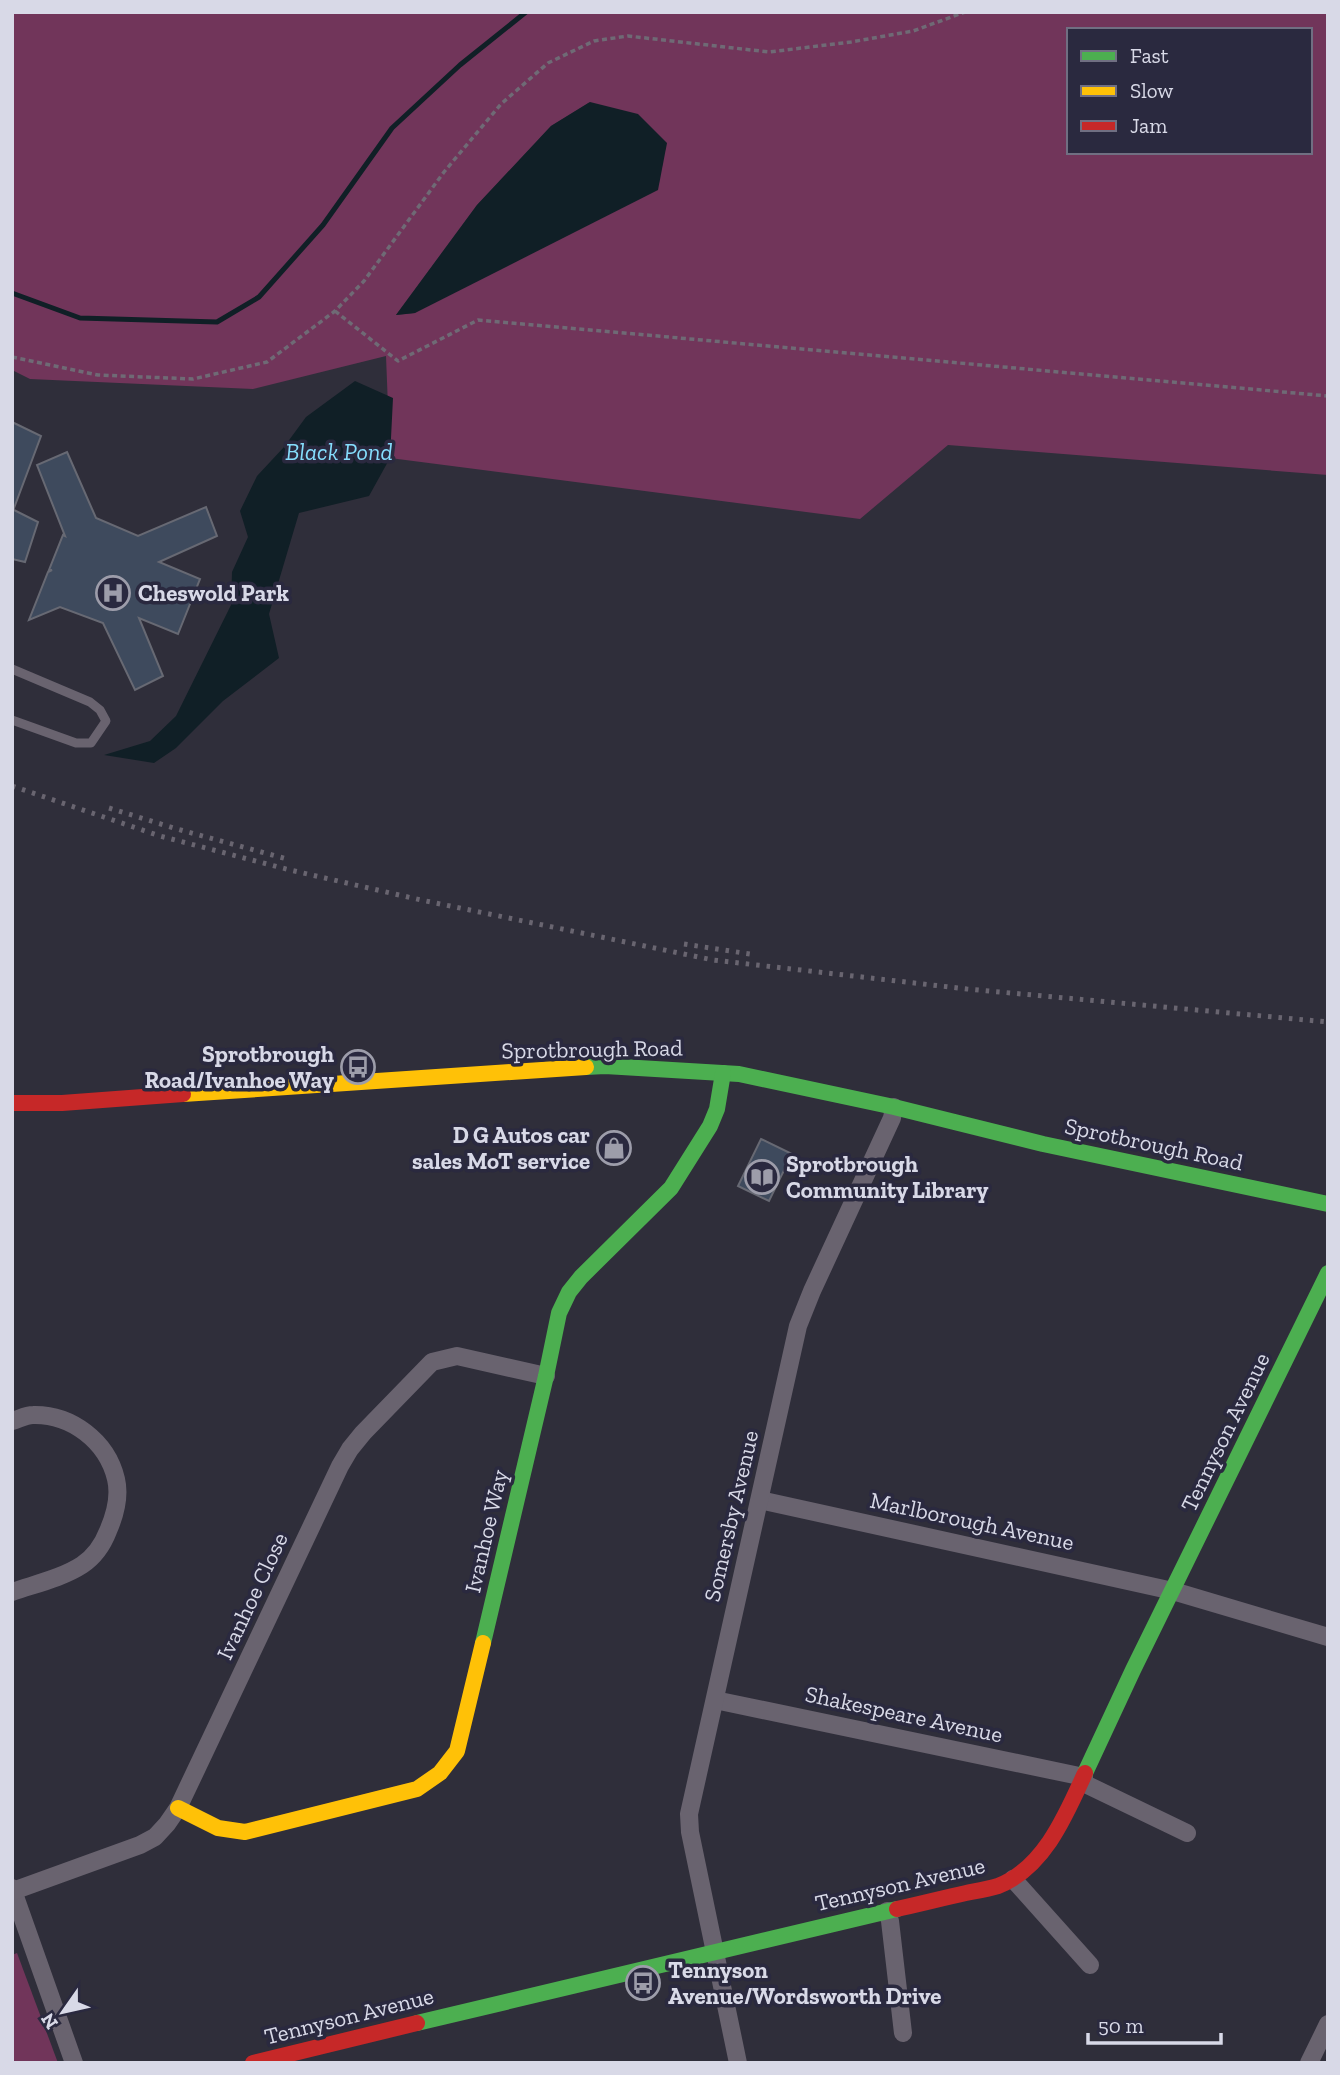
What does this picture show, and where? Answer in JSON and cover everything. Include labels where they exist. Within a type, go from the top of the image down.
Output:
[{"type":"street","name":"Sprotbrough Road","points":[[12,1103],[62,1102],[605,1066],[739,1074],[894,1107],[1043,1144],[1328,1204]]},
{"type":"street","name":"Ivanhoe Way","points":[[178,1808],[219,1830],[245,1832],[417,1790],[447,1768],[457,1751],[559,1312],[569,1292],[581,1277],[671,1188],[710,1126],[717,1109],[723,1073]]},
{"type":"street","name":"Somersby Avenue","points":[[738,2063],[690,1832],[689,1814],[798,1326],[892,1118],[894,1107]]},
{"type":"street","name":"Tennyson Avenue","points":[[253,2063],[715,1951],[998,1886],[1028,1868],[1055,1833],[1082,1780],[1328,1273]]},
{"type":"street","name":"Ivanhoe Close","points":[[13,1889],[140,1845],[155,1837],[167,1824],[178,1808],[340,1466],[363,1433],[432,1362],[457,1356],[546,1377]]},
{"type":"street","points":[[12,1421],[30,1415],[50,1416],[67,1420],[83,1431],[99,1446],[110,1462],[116,1481],[117,1502],[106,1537],[96,1552],[83,1564],[12,1592]]},
{"type":"street","name":"Marlborough Avenue","points":[[760,1500],[1173,1591],[1328,1637]]},
{"type":"street","name":"Shakespeare Avenue","points":[[715,1700],[1082,1780],[1187,1833]]},
{"type":"street","points":[[1013,1879],[1090,1965]]},
{"type":"street","points":[[13,1889],[74,2063]]},
{"type":"street","points":[[887,1911],[903,2032]]},
{"type":"street","points":[[1308,2063],[1328,2024]]},
{"type":"lane","points":[[12,669],[90,702],[100,710],[106,721],[91,743],[76,743],[12,720]]},
{"type":"path","points":[[12,357],[98,375],[193,379],[267,362],[335,312],[364,281],[444,172],[500,104],[548,64],[594,41],[628,36],[769,52],[912,31],[965,12]]},
{"type":"path","points":[[335,312],[398,361],[478,320],[1328,396]]},
{"type":"shaded area","points":[[12,12],[1328,12],[1328,475],[948,445],[860,519],[390,458],[386,356],[253,389],[30,379],[12,370]],"holes":[[[590,102],[415,313],[396,315],[477,205],[551,126]]]},
{"type":"shaded area","points":[[17,1953],[58,2063],[12,2063],[12,1955]]},
{"type":"water","points":[[590,102],[638,114],[667,143],[658,190],[415,313],[396,315],[477,205],[551,126]]},
{"type":"water","name":"Black Pond","points":[[355,381],[393,398],[390,458],[369,496],[299,513],[269,614],[279,658],[223,701],[176,748],[154,763],[104,755],[150,741],[176,716],[231,605],[232,572],[248,537],[240,511],[257,476],[284,447],[306,417]]},
{"type":"building","points":[[12,422],[41,436],[14,508],[12,508]]},
{"type":"building","points":[[67,452],[96,518],[138,536],[206,507],[217,536],[159,562],[200,579],[178,634],[139,618],[163,676],[135,690],[103,623],[60,607],[29,620],[48,572],[52,570],[49,570],[63,535],[65,536],[37,465]]},
{"type":"building","points":[[12,509],[38,522],[25,562],[12,559]]},
{"type":"building","name":"Sprotbrough Community Library","points":[[761,1139],[792,1154],[769,1201],[738,1186]]},
{"type":"waterway","points":[[12,293],[80,318],[217,322],[259,297],[323,225],[392,128],[460,65],[526,12]]},
{"type":"railway","points":[[12,786],[160,836],[290,870],[713,960],[967,989],[1328,1022]]},
{"type":"railway","points":[[109,808],[287,859]]},
{"type":"railway","points":[[684,944],[750,954]]},
{"type":"traffic: fast","points":[[586,1067],[739,1074],[894,1107],[1043,1144],[1328,1204]]},
{"type":"traffic: fast","points":[[483,1643],[559,1313],[569,1292],[581,1277],[671,1188],[710,1126],[717,1109],[723,1073]]},
{"type":"traffic: fast","points":[[1085,1773],[1328,1273]]},
{"type":"traffic: fast","points":[[417,2023],[897,1909]]},
{"type":"traffic: slow","points":[[183,1094],[586,1067]]},
{"type":"traffic: slow","points":[[178,1808],[218,1828],[245,1832],[417,1789],[440,1773],[457,1751],[483,1643]]},
{"type":"traffic: jam","points":[[12,1103],[62,1103],[183,1094]]},
{"type":"traffic: jam","points":[[897,1909],[998,1886],[1014,1878],[1028,1867],[1052,1839],[1085,1773]]},
{"type":"traffic: jam","points":[[253,2063],[417,2023]]},
{"type":"place","name":"Cheswold Park","points":[[113,593]]},
{"type":"place","name":"Sprotbrough Road/Ivanhoe Way","points":[[358,1067]]},
{"type":"place","name":"D G Autos car sales MoT service","points":[[614,1148]]},
{"type":"place","name":"Sprotbrough Community Library","points":[[762,1177]]},
{"type":"place","name":"Tennyson Avenue/Wordsworth Drive","points":[[643,1983]]}]
